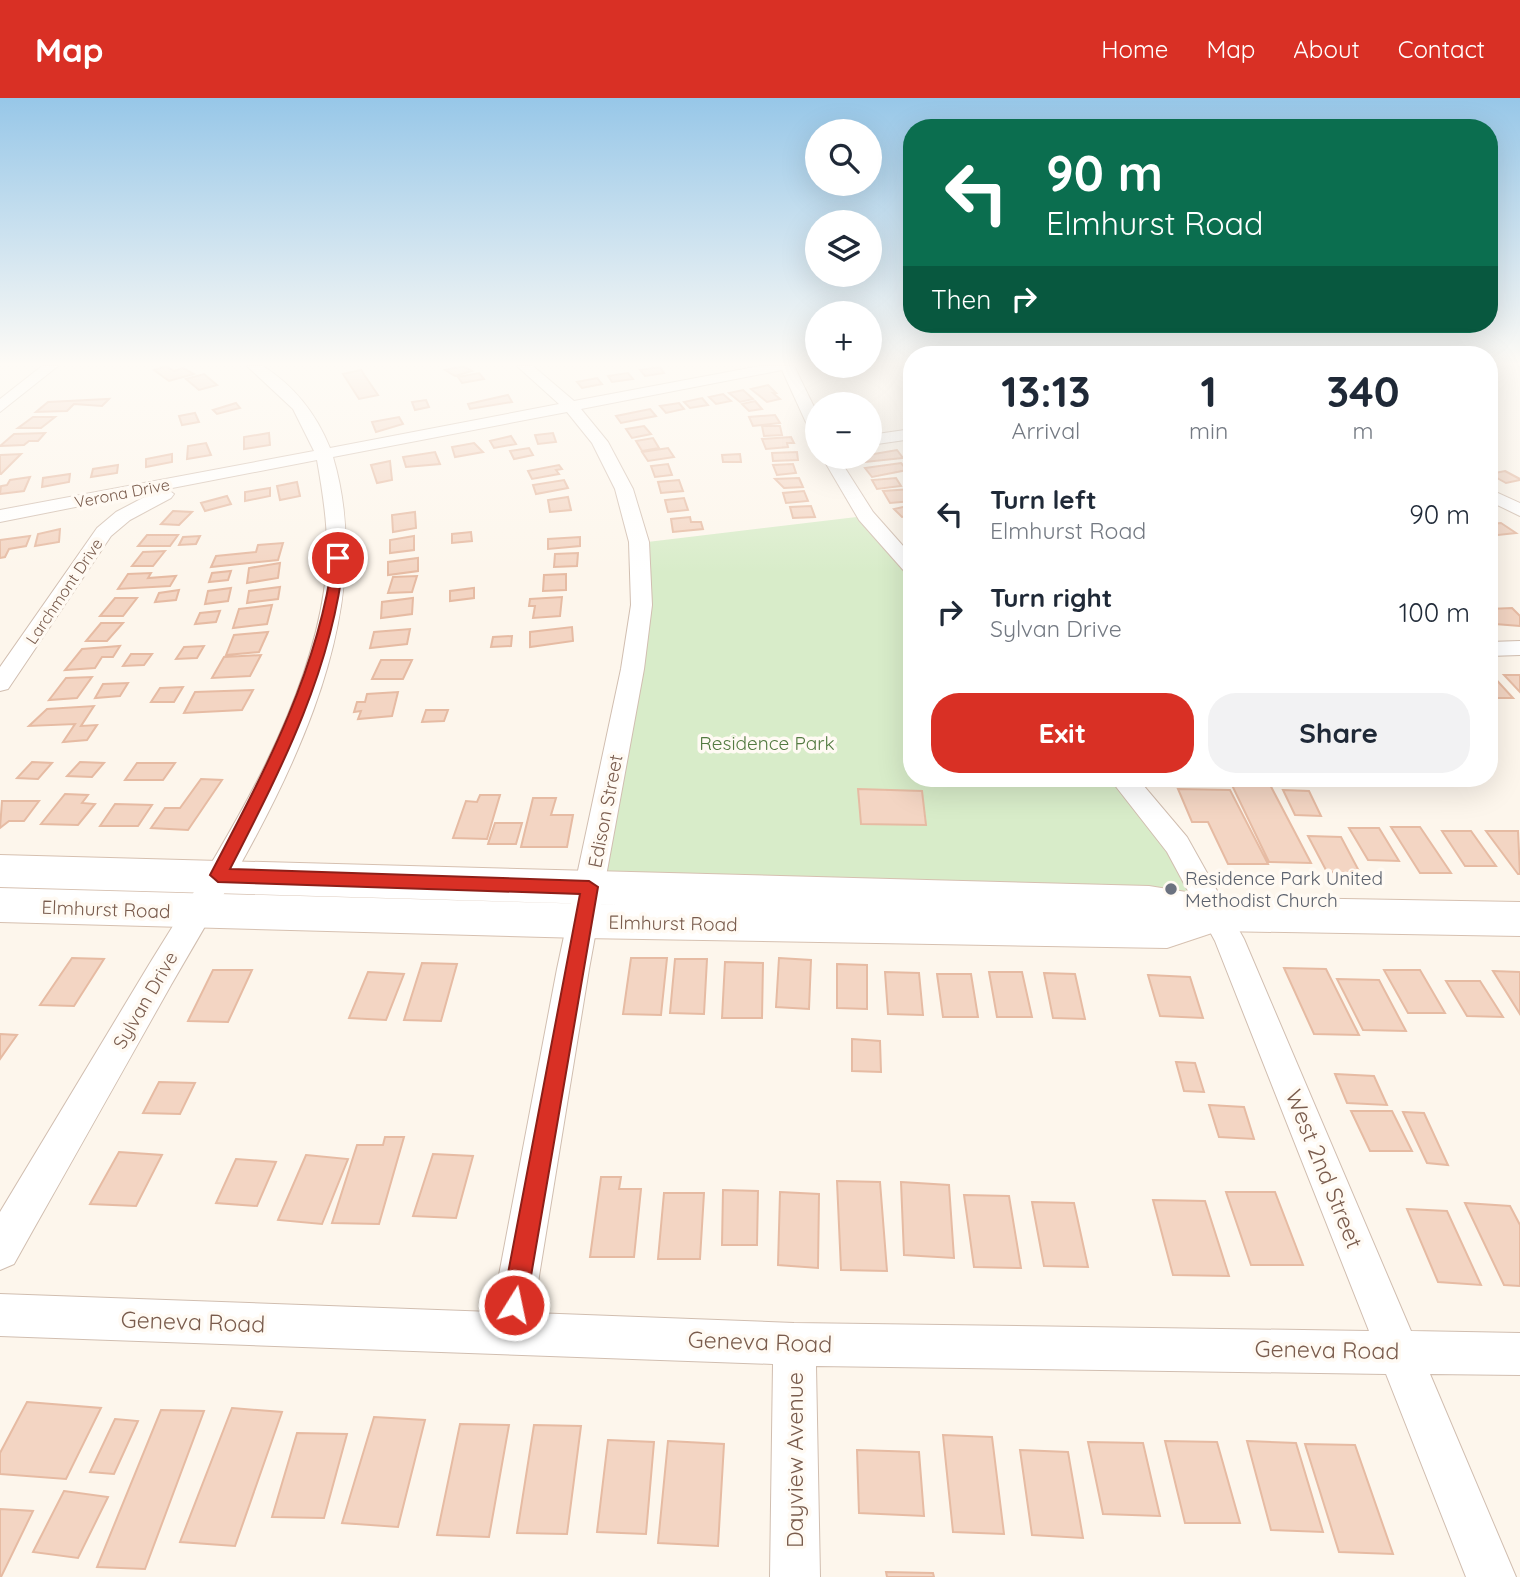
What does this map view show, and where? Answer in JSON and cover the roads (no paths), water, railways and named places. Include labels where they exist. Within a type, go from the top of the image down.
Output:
[{"type":"street","name":"Sylvan Drive","points":[[0,1250],[218,875],[275,765],[324,640],[333,601],[339,543],[337,498],[317,435]]},
{"type":"street","name":"Verona Drive","points":[[0,516],[422,435]]},
{"type":"street","name":"Edison Street","points":[[509,1333],[640,618],[641,574],[633,519],[614,466],[592,435]]},
{"type":"street","points":[[882,438],[903,435]]},
{"type":"street","points":[[837,469],[855,503],[903,553]]},
{"type":"street","name":"Larchmont Drive","points":[[104,532],[123,516],[194,479]]},
{"type":"street","name":"Larchmont Drive","points":[[0,684],[104,532],[110,517],[106,496]]},
{"type":"street","points":[[1498,499],[1520,510]]},
{"type":"street","points":[[1498,649],[1520,648]]},
{"type":"street","name":"West 2nd Street","points":[[1130,787],[1177,845],[1217,914],[1491,1577]]},
{"type":"street","name":"Elmhurst Road","points":[[0,871],[218,875],[586,904],[1167,931],[1217,914],[1520,919]]},
{"type":"street","name":"Elmhurst Road","points":[[0,905],[197,912],[586,904]]},
{"type":"street","name":"Geneva Road","points":[[0,1315],[794,1343],[1399,1350],[1520,1354]]},
{"type":"street","name":"Dayview Avenue","points":[[794,1343],[795,1577]]},
{"type":"place","name":"Residence Park United Methodist Church","points":[[1171,889]]},
{"type":"park label","name":"Residence Park","points":[[767,743]]}]
